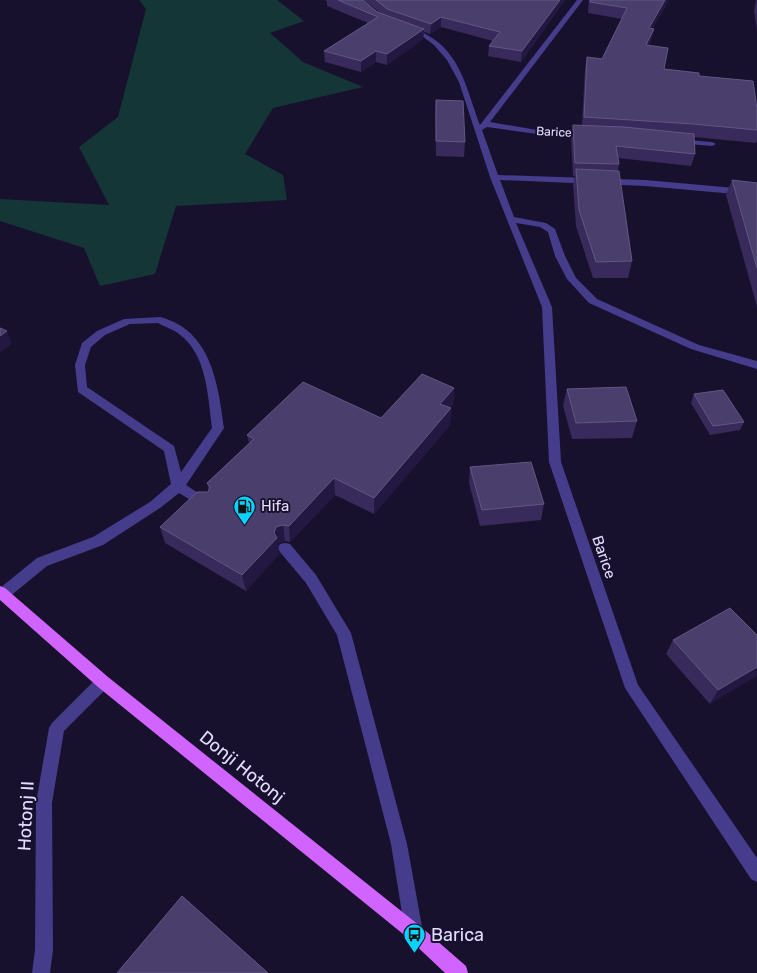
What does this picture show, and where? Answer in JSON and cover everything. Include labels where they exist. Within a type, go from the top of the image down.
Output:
[{"type":"main road","name":"Donji Hotonj","points":[[2,593],[103,682],[414,932],[459,973]]},
{"type":"street","points":[[482,128],[580,0]]},
{"type":"street","name":"Barice","points":[[397,25],[424,34],[436,44],[450,59],[463,82],[482,128],[494,177],[547,306],[555,462],[632,688],[757,873]]},
{"type":"street","name":"Barice","points":[[482,128],[593,134]]},
{"type":"street","points":[[666,140],[712,144]]},
{"type":"street","points":[[494,177],[646,183],[757,193]]},
{"type":"street","points":[[510,219],[543,225],[552,231],[560,256],[572,279],[593,301],[695,347],[757,365]]},
{"type":"street","points":[[2,593],[42,562],[98,541],[154,506],[178,486],[218,428],[213,386],[200,354],[184,333],[160,320],[128,321],[100,333],[86,345],[80,365],[82,389],[170,449],[178,486],[206,504]]},
{"type":"street","points":[[285,548],[311,579],[344,633],[399,844],[414,932]]},
{"type":"street","name":"Hotonj II","points":[[41,973],[44,950],[44,803],[57,728],[103,682]]},
{"type":"green space","points":[[139,0],[277,0],[304,21],[270,33],[303,62],[363,87],[273,108],[245,154],[283,175],[287,200],[176,206],[155,274],[100,286],[84,248],[0,221],[0,199],[109,205],[79,147],[118,117],[146,9]]},
{"type":"building","points":[[338,0],[363,0],[377,12],[424,29],[387,54],[376,51],[361,61],[324,51],[378,17]]},
{"type":"building","points":[[376,0],[560,0],[522,51],[489,46],[500,32],[441,17],[431,24],[387,9]]},
{"type":"building","points":[[590,0],[665,0],[649,28],[654,29],[646,45],[668,48],[664,69],[699,73],[699,76],[753,81],[757,109],[757,130],[584,117],[587,57],[602,59],[627,8],[590,2]]},
{"type":"building","points":[[436,100],[463,101],[465,142],[436,141]]},
{"type":"building","points":[[573,125],[624,127],[694,134],[695,154],[616,146],[619,164],[575,163]]},
{"type":"building","points":[[576,169],[619,171],[632,261],[596,262],[579,210]]},
{"type":"building","points":[[732,180],[757,183],[757,268]]},
{"type":"building","points":[[0,328],[7,331],[0,336]]},
{"type":"building","points":[[422,374],[454,388],[440,404],[451,408],[374,498],[334,478],[289,526],[276,527],[274,533],[277,538],[242,575],[160,527],[197,492],[208,492],[210,487],[207,483],[254,439],[247,435],[303,382],[381,418]]},
{"type":"building","points":[[626,387],[637,421],[576,423],[567,389]]},
{"type":"building","points":[[723,390],[744,422],[713,426],[694,394]]},
{"type":"building","points":[[531,462],[544,504],[482,510],[470,467]]},
{"type":"building","points":[[730,608],[757,635],[757,667],[718,690],[673,640]]},
{"type":"building","points":[[182,896],[268,973],[117,973]]},
{"type":"place","name":"Hifa","points":[[245,525]]},
{"type":"place","name":"Barica","points":[[415,954]]}]
